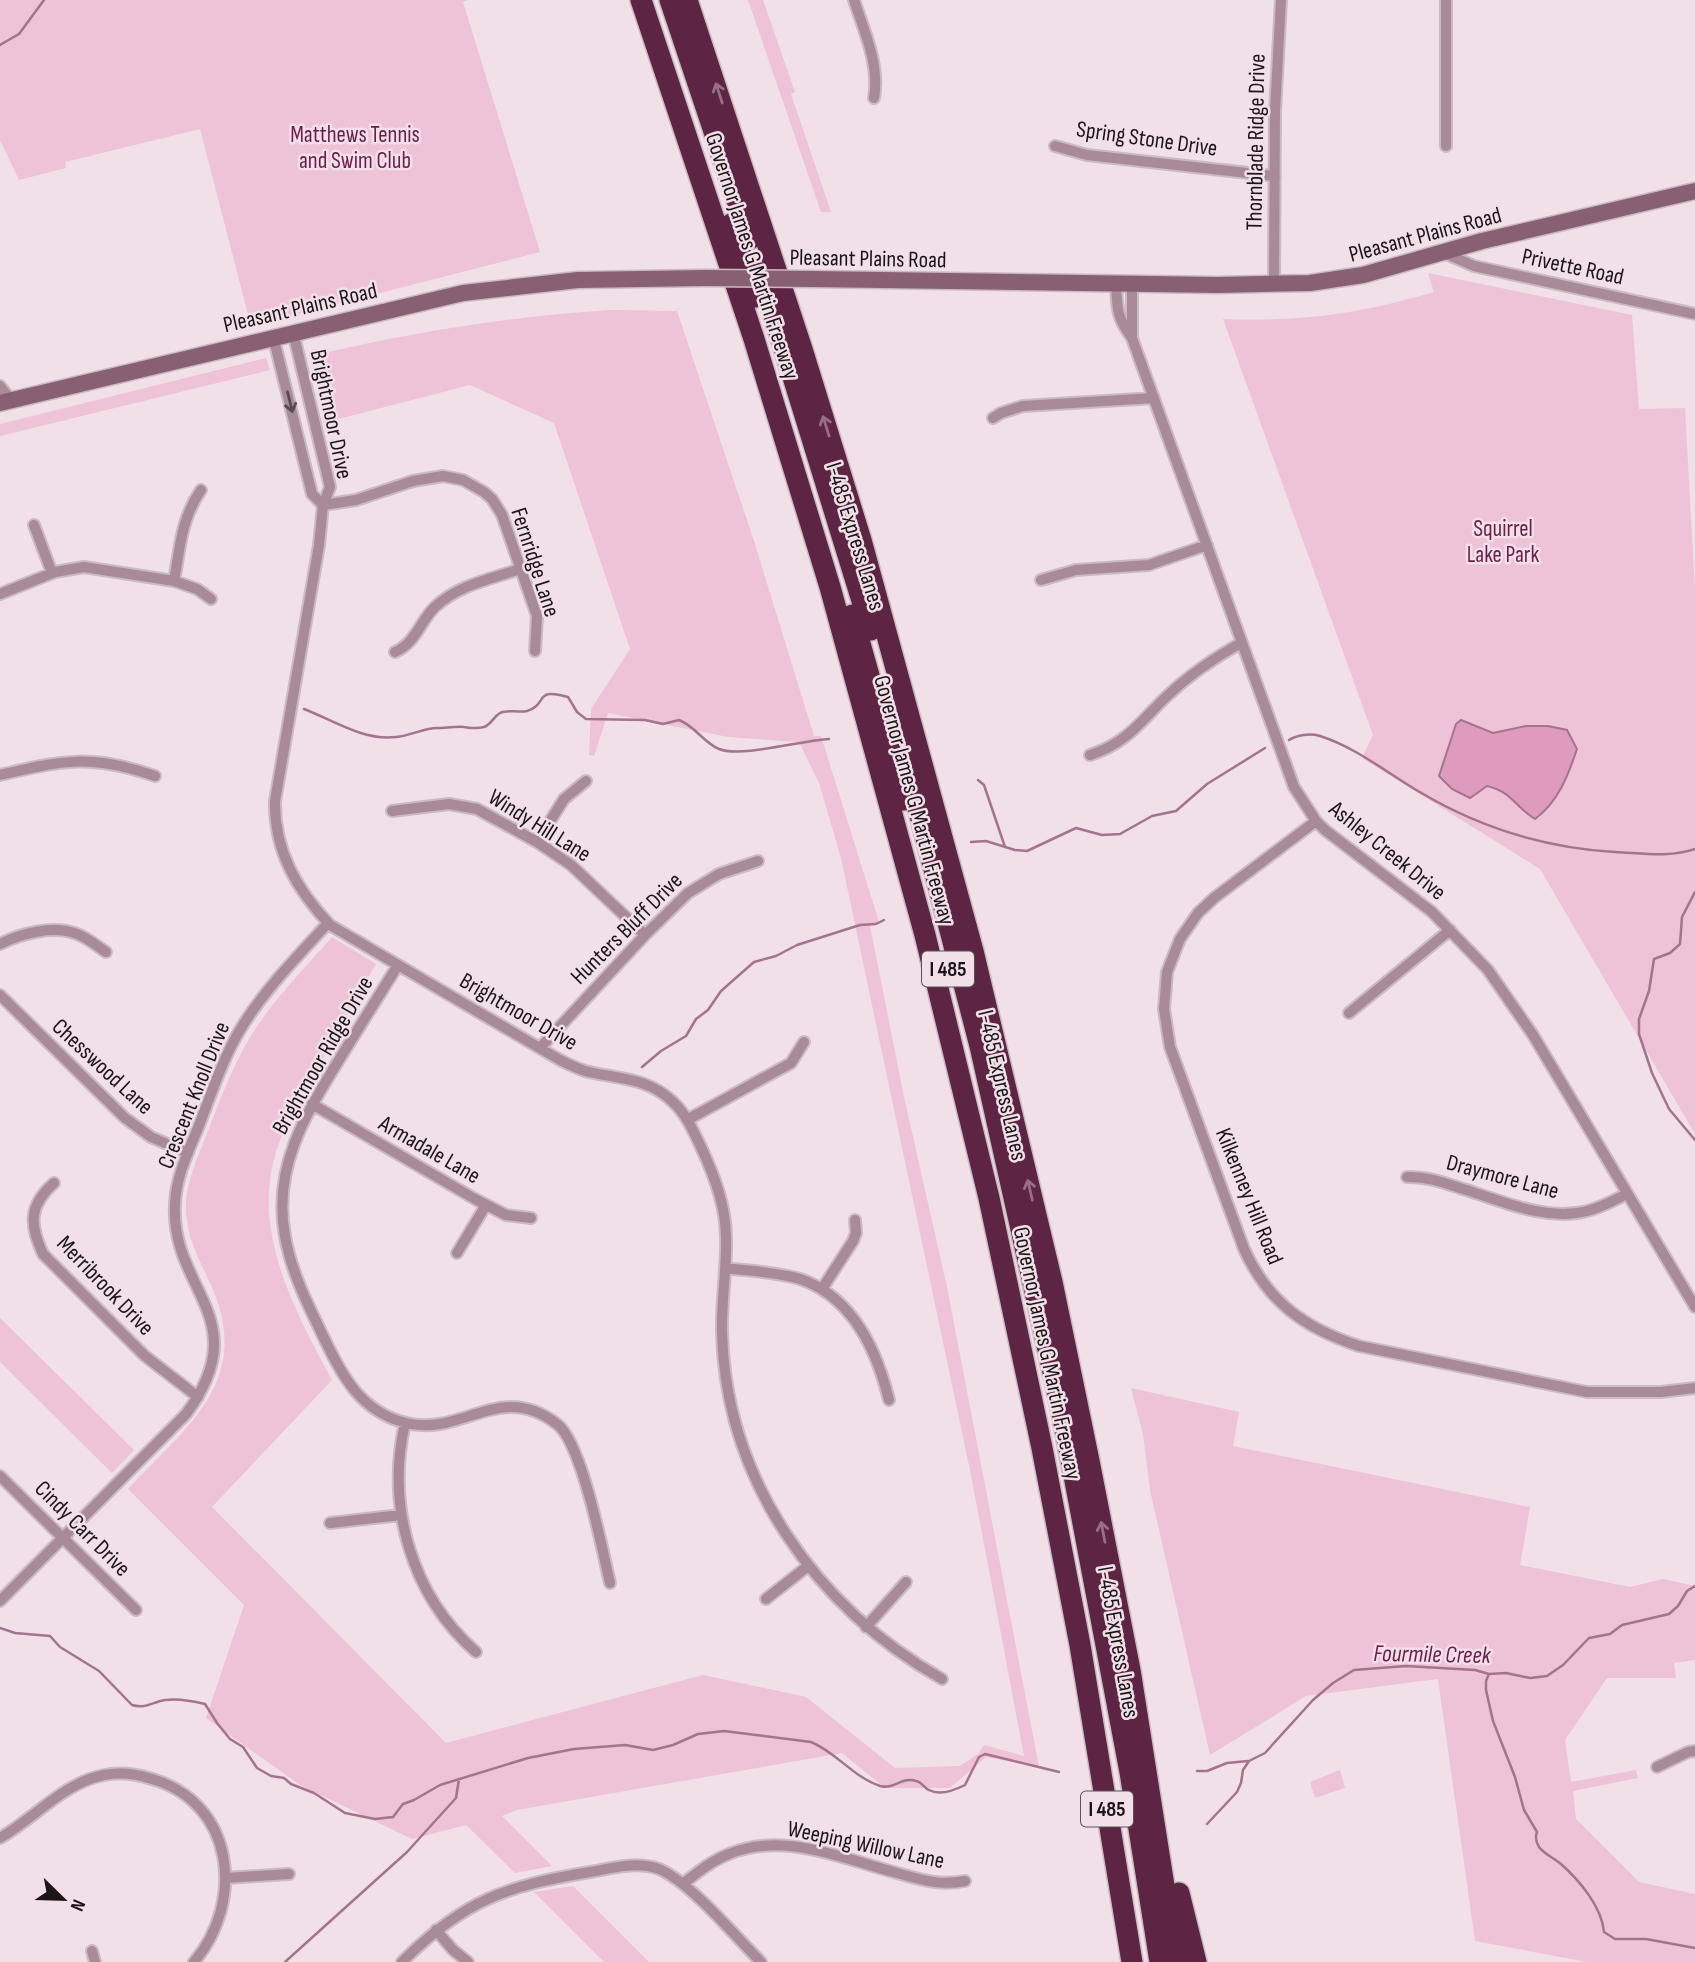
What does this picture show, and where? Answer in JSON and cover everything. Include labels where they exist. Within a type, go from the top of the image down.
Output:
[{"type":"highway","name":"Governor James G Martin Freeway","points":[[641,0],[754,339],[830,587],[925,935],[989,1198],[1080,1645],[1130,1962]]},
{"type":"highway","name":"I-485 Express Lanes","points":[[655,0],[724,202],[824,518],[873,684],[943,945],[1004,1201],[1091,1627],[1144,1962]]},
{"type":"highway","name":"I-485 Express Lanes","points":[[670,0],[778,325],[882,667],[980,1045],[1062,1412],[1130,1772],[1160,1962]]},
{"type":"highway","name":"Governor James G Martin Freeway","points":[[687,0],[862,540],[973,951],[1054,1295],[1130,1670],[1176,1962]]},
{"type":"highway","points":[[724,202],[754,339]]},
{"type":"highway","points":[[1147,1770],[1159,1797],[1183,1915],[1196,1962]]},
{"type":"street","points":[[854,0],[874,66],[874,98]]},
{"type":"street","name":"Thornblade Ridge Drive","points":[[1274,284],[1277,69],[1281,0]]},
{"type":"street","points":[[1446,0],[1446,146]]},
{"type":"street","name":"Spring Stone Drive","points":[[1055,146],[1087,155],[1275,176]]},
{"type":"street","name":"Pleasant Plains Road","points":[[6,401],[273,336],[463,293],[515,285],[578,280],[705,278],[1124,284],[1310,283],[1363,275],[1561,222],[1695,191]]},
{"type":"street","name":"Privette Road","points":[[1444,253],[1474,266],[1695,314]]},
{"type":"street","name":"Ashley Creek Drive","points":[[1124,284],[1118,314],[1120,321],[1132,338],[1290,778],[1316,821],[1335,839],[1409,893],[1450,930],[1488,971],[1521,1016],[1695,1307]]},
{"type":"street","name":"Brightmoor Drive","points":[[293,332],[330,487],[323,505],[319,545],[278,779],[275,810],[279,838],[289,869],[303,894],[328,923],[540,1048],[583,1070],[645,1084],[672,1100],[687,1120],[708,1162],[719,1194],[726,1236],[723,1349],[739,1433],[762,1493],[808,1566],[837,1600],[866,1627],[922,1668],[942,1679]]},
{"type":"street","name":"Brightmoor Drive","points":[[273,336],[312,494],[323,505]]},
{"type":"street","points":[[0,386],[6,401]]},
{"type":"street","points":[[993,418],[1023,405],[1154,398]]},
{"type":"street","name":"Fernridge Lane","points":[[323,505],[380,493],[428,477],[443,476],[463,480],[484,492],[498,507],[537,616],[535,651]]},
{"type":"street","points":[[174,581],[188,511],[201,490]]},
{"type":"street","points":[[34,525],[52,573]]},
{"type":"street","points":[[1041,580],[1076,570],[1149,565],[1207,545]]},
{"type":"street","points":[[0,594],[52,573],[84,567],[174,581],[197,589],[211,599]]},
{"type":"street","points":[[395,652],[412,640],[433,609],[447,596],[464,587],[520,569]]},
{"type":"street","points":[[1090,755],[1123,741],[1185,680],[1241,643]]},
{"type":"street","points":[[0,775],[59,762],[93,760],[155,776]]},
{"type":"street","points":[[537,842],[564,799],[586,781]]},
{"type":"street","name":"Windy Hill Lane","points":[[392,811],[433,805],[468,806],[537,842],[586,878],[645,935]]},
{"type":"street","name":"Kilkenney Hill Road","points":[[1316,821],[1198,913],[1172,956],[1164,990],[1170,1047],[1244,1249],[1260,1279],[1282,1304],[1308,1325],[1359,1346],[1587,1392],[1661,1392],[1695,1388]]},
{"type":"street","name":"Hunters Bluff Drive","points":[[540,1048],[645,935],[701,883],[758,861]]},
{"type":"street","name":"Crescent Knoll Drive","points":[[0,1601],[186,1413],[198,1397],[209,1373],[214,1345],[206,1303],[185,1258],[177,1231],[176,1194],[188,1153],[220,1072],[240,1031],[262,997],[328,923]]},
{"type":"street","points":[[0,944],[39,932],[57,930],[76,933],[106,952]]},
{"type":"street","points":[[1349,1013],[1450,930]]},
{"type":"street","name":"Brightmoor Ridge Drive","points":[[398,965],[296,1134],[283,1182],[282,1219],[289,1254],[332,1355],[353,1391],[379,1413],[405,1423],[426,1426],[511,1406],[543,1414],[560,1426],[574,1447],[610,1583]]},
{"type":"street","name":"Chesswood Lane","points":[[0,995],[135,1127],[188,1153]]},
{"type":"street","points":[[0,1012],[9,1003]]},
{"type":"street","points":[[687,1120],[791,1063],[804,1042]]},
{"type":"street","name":"Armadale Lane","points":[[312,1104],[485,1205],[506,1215],[531,1219]]},
{"type":"street","name":"Draymore Lane","points":[[1407,1177],[1418,1176],[1436,1180],[1553,1214],[1589,1211],[1627,1194]]},
{"type":"street","name":"Merribrook Drive","points":[[54,1183],[42,1193],[34,1211],[34,1233],[43,1254],[145,1356],[198,1397]]},
{"type":"street","points":[[457,1253],[485,1205]]},
{"type":"street","points":[[822,1289],[853,1241],[856,1233],[855,1220]]},
{"type":"street","points":[[725,1268],[788,1276],[822,1289],[846,1311],[866,1337],[882,1373],[889,1400]]},
{"type":"street","points":[[405,1423],[398,1461],[398,1492],[409,1548],[424,1587],[453,1630],[476,1652]]},
{"type":"street","name":"Cindy Carr Drive","points":[[0,1476],[136,1610]]},
{"type":"street","points":[[330,1522],[401,1515]]},
{"type":"street","points":[[766,1599],[808,1566]]},
{"type":"street","points":[[866,1627],[906,1582]]},
{"type":"street","points":[[1657,1767],[1695,1751]]},
{"type":"street","points":[[0,1838],[80,1783],[105,1775],[139,1775],[171,1786],[199,1808],[217,1839],[225,1862],[224,1901],[217,1927],[211,1941],[194,1962]]},
{"type":"street","name":"Weeping Willow Lane","points":[[684,1882],[732,1852],[760,1845],[803,1848],[939,1884],[965,1881]]},
{"type":"street","points":[[402,1962],[436,1930],[483,1900],[513,1888],[551,1879],[641,1865],[660,1870],[684,1882],[761,1962]]},
{"type":"street","points":[[226,1878],[289,1874]]},
{"type":"street","points":[[436,1930],[453,1950],[468,1962]]},
{"type":"green space","name":"Matthews Tennis and Swim Club","points":[[0,0],[468,0],[463,2],[540,252],[251,326],[200,129],[65,162],[66,168],[19,180],[0,140]]},
{"type":"green space","points":[[748,0],[763,0],[795,92],[791,94],[831,212],[821,212]]},
{"type":"green space","name":"Squirrel Lake Park","points":[[1428,273],[1632,315],[1639,409],[1685,408],[1695,590],[1695,1134],[1540,869],[1362,758],[1373,735],[1223,319],[1304,318],[1380,306],[1434,292]]},
{"type":"green space","points":[[612,310],[677,311],[754,541],[814,736],[821,736],[879,922],[870,926],[904,1097],[947,1287],[1039,1767],[986,1757],[950,1788],[885,1788],[842,1753],[517,1810],[502,1816],[552,1866],[515,1873],[466,1825],[412,1839],[300,1785],[206,1718],[244,1605],[128,1489],[190,1424],[206,1402],[218,1379],[224,1353],[223,1324],[214,1292],[191,1238],[186,1215],[187,1194],[198,1157],[227,1084],[249,1039],[278,999],[332,937],[376,964],[286,1127],[276,1151],[269,1191],[270,1220],[283,1276],[305,1329],[332,1380],[212,1507],[446,1743],[703,1675],[806,1697],[895,1768],[960,1766],[978,1754],[984,1745],[1024,1756],[971,1475],[841,858],[819,783],[799,742],[728,737],[608,713],[594,756],[589,755],[591,709],[630,649],[554,423],[470,385],[323,423],[315,355],[462,326]]},
{"type":"green space","points":[[266,358],[270,370],[0,436],[0,424]]},
{"type":"green space","points":[[0,1318],[134,1450],[112,1473],[0,1362]]},
{"type":"green space","points":[[1131,1388],[1239,1412],[1233,1446],[1530,1507],[1520,1565],[1630,1587],[1663,1579],[1695,1586],[1695,1660],[1674,1663],[1676,1678],[1607,1678],[1565,1740],[1571,1782],[1636,1770],[1638,1778],[1573,1791],[1576,1819],[1639,1882],[1695,1894],[1695,1962],[1587,1962],[1475,1941],[1438,1679],[1306,1696],[1210,1755],[1150,1490],[1143,1434]]},
{"type":"green space","points":[[1340,1770],[1345,1788],[1315,1798],[1310,1782]]},
{"type":"green space","points":[[573,1886],[649,1962],[604,1962],[534,1892]]},
{"type":"shaded area","points":[[1461,720],[1493,733],[1526,726],[1548,726],[1567,730],[1577,749],[1574,759],[1556,796],[1535,819],[1502,792],[1487,786],[1470,798],[1452,789],[1439,776],[1456,724]]},
{"type":"waterway","points":[[0,45],[19,34],[44,0]]},
{"type":"waterway","points":[[304,709],[360,733],[396,737],[432,728],[484,727],[500,713],[527,711],[534,708],[545,695],[557,694],[568,697],[577,712],[586,719],[645,720],[663,724],[679,720],[709,743],[729,751],[757,750],[829,739]]},
{"type":"waterway","points":[[1289,740],[1312,735],[1333,741],[1358,753],[1441,804],[1513,834],[1589,850],[1666,854],[1695,849]]},
{"type":"waterway","points":[[971,842],[986,841],[1027,851],[1076,828],[1102,835],[1120,834],[1152,816],[1176,811],[1207,784],[1265,748]]},
{"type":"waterway","points":[[978,780],[984,785],[1005,847]]},
{"type":"waterway","name":"Fourmile Creek","points":[[1695,892],[1682,917],[1680,944],[1670,953],[1654,959],[1649,991],[1639,1019],[1639,1034],[1652,1073],[1669,1109],[1695,1140]]},
{"type":"waterway","points":[[642,1067],[661,1051],[686,1036],[696,1019],[708,1010],[721,991],[754,962],[776,956],[797,945],[884,920]]},
{"type":"waterway","name":"Fourmile Creek","points":[[1207,1824],[1237,1792],[1243,1770],[1249,1761],[1265,1753],[1313,1700],[1354,1670],[1406,1666],[1475,1670],[1530,1678],[1547,1676],[1563,1665],[1589,1638],[1610,1634],[1622,1625],[1669,1614],[1678,1606],[1687,1591],[1695,1586]]},
{"type":"waterway","points":[[0,1628],[15,1633],[50,1636],[60,1647],[99,1671],[132,1705],[145,1706],[175,1699],[205,1704],[217,1723],[230,1739],[243,1747],[257,1768],[314,1793],[345,1813],[375,1819],[393,1817],[403,1804],[440,1785],[528,1758],[574,1749],[625,1745],[653,1750],[698,1734],[724,1731],[811,1742],[829,1752],[861,1777],[885,1787],[911,1780],[933,1792],[952,1790],[965,1785],[979,1757],[985,1754],[1059,1772]]},
{"type":"waterway","points":[[1489,1674],[1486,1690],[1493,1721],[1515,1777],[1524,1810],[1537,1832],[1539,1847],[1561,1864],[1582,1886],[1599,1913],[1604,1932],[1615,1939],[1646,1939],[1695,1948]]},
{"type":"waterway","points":[[1197,1771],[1248,1761]]},
{"type":"waterway","points":[[285,1962],[407,1852],[456,1798],[459,1779]]}]
